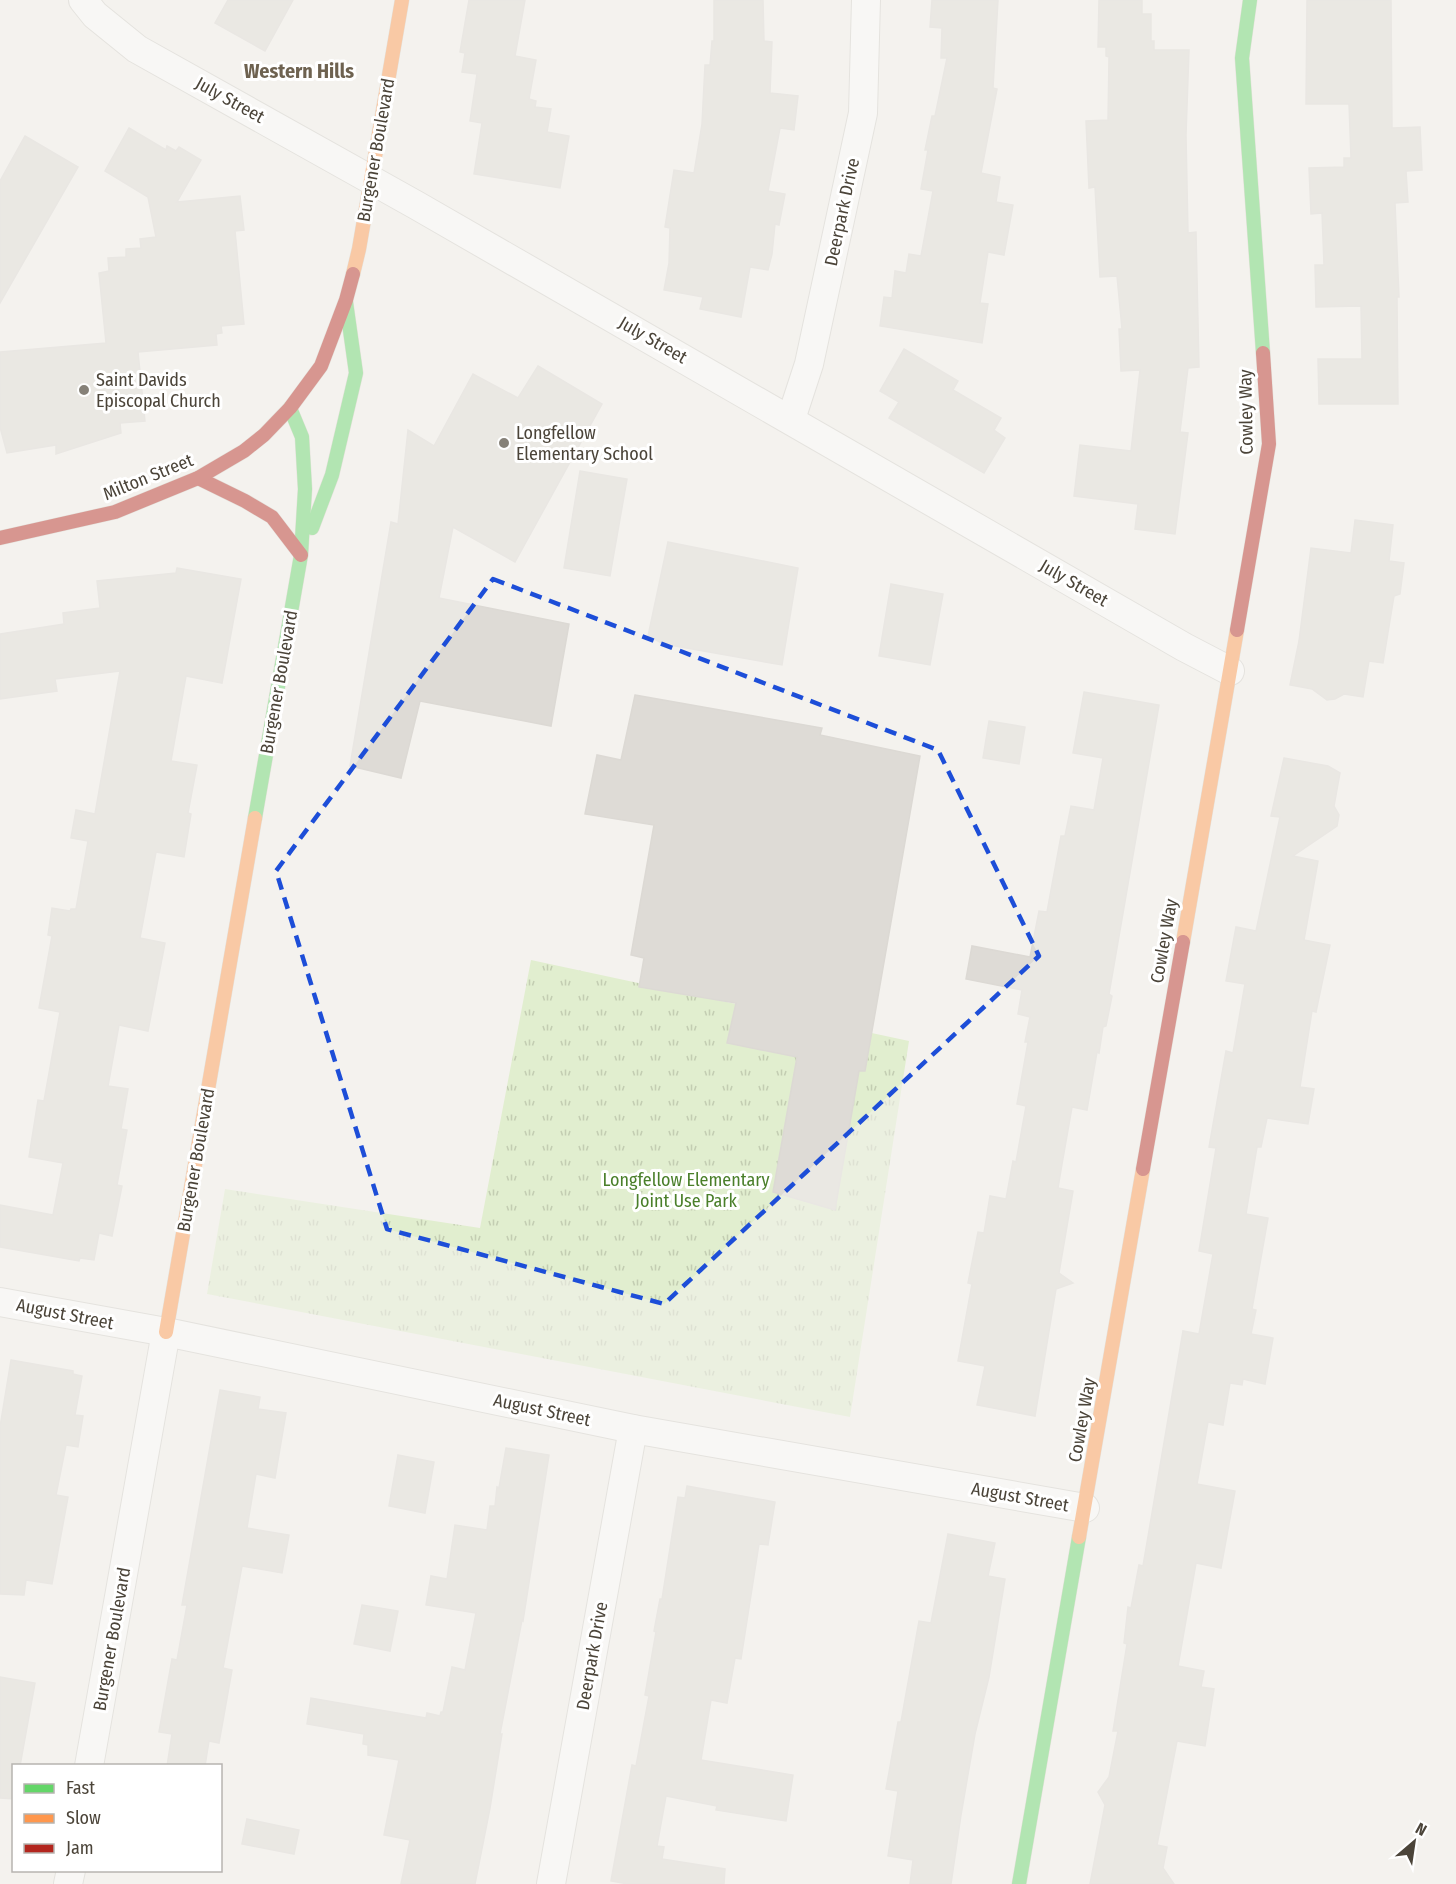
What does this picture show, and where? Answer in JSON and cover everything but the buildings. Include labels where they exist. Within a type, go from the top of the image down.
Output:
[{"type":"street","name":"July Street","points":[[82,0],[95,15],[137,49],[370,179],[1230,671]]},
{"type":"street","name":"Burgener Boulevard","points":[[90,1764],[301,555],[305,489],[302,437],[290,408],[321,366],[346,300],[359,249],[402,0]]},
{"type":"street","name":"Deerpark Drive","points":[[791,419],[809,364],[863,113],[866,0]]},
{"type":"street","name":"Cowley Way","points":[[1019,1884],[1269,444],[1242,58],[1250,0]]},
{"type":"street","name":"Burgener Boulevard","points":[[301,555],[332,475],[356,373],[346,300]]},
{"type":"street","name":"Milton Street","points":[[0,538],[115,512],[198,478],[264,435],[290,408]]},
{"type":"street","points":[[198,478],[272,517],[301,555]]},
{"type":"street","name":"August Street","points":[[0,1302],[166,1332],[633,1429],[1085,1508]]},
{"type":"street","name":"Deerpark Drive","points":[[550,1884],[633,1429]]},
{"type":"highlighted area","points":[[493,579],[938,750],[1039,956],[664,1304],[387,1229],[276,871]]},
{"type":"green space","name":"Longfellow Elementary Joint Use Park","points":[[531,960],[909,1041],[850,1417],[207,1294],[225,1189],[480,1228]]},
{"type":"traffic: fast","points":[[1250,0],[1242,58],[1263,353]]},
{"type":"traffic: fast","points":[[312,528],[332,475],[356,373],[346,302]]},
{"type":"traffic: fast","points":[[255,818],[301,555],[305,489],[302,437],[290,408]]},
{"type":"traffic: fast","points":[[1019,1884],[1079,1537]]},
{"type":"traffic: slow","points":[[353,274],[402,0]]},
{"type":"traffic: slow","points":[[1183,942],[1237,630]]},
{"type":"traffic: slow","points":[[166,1332],[255,818]]},
{"type":"traffic: slow","points":[[1079,1537],[1143,1169]]},
{"type":"traffic: jam","points":[[0,538],[115,512],[198,478],[244,451],[264,435],[290,408],[321,366],[346,300],[353,274]]},
{"type":"traffic: jam","points":[[1237,630],[1269,444],[1263,353]]},
{"type":"traffic: jam","points":[[198,478],[272,517],[301,555]]},
{"type":"traffic: jam","points":[[1143,1169],[1183,942]]},
{"type":"place","name":"Saint Davids Episcopal Church","points":[[84,390]]},
{"type":"place","name":"Longfellow Elementary School","points":[[504,443]]},
{"type":"district","name":"Western Hills","points":[[299,71]]}]
